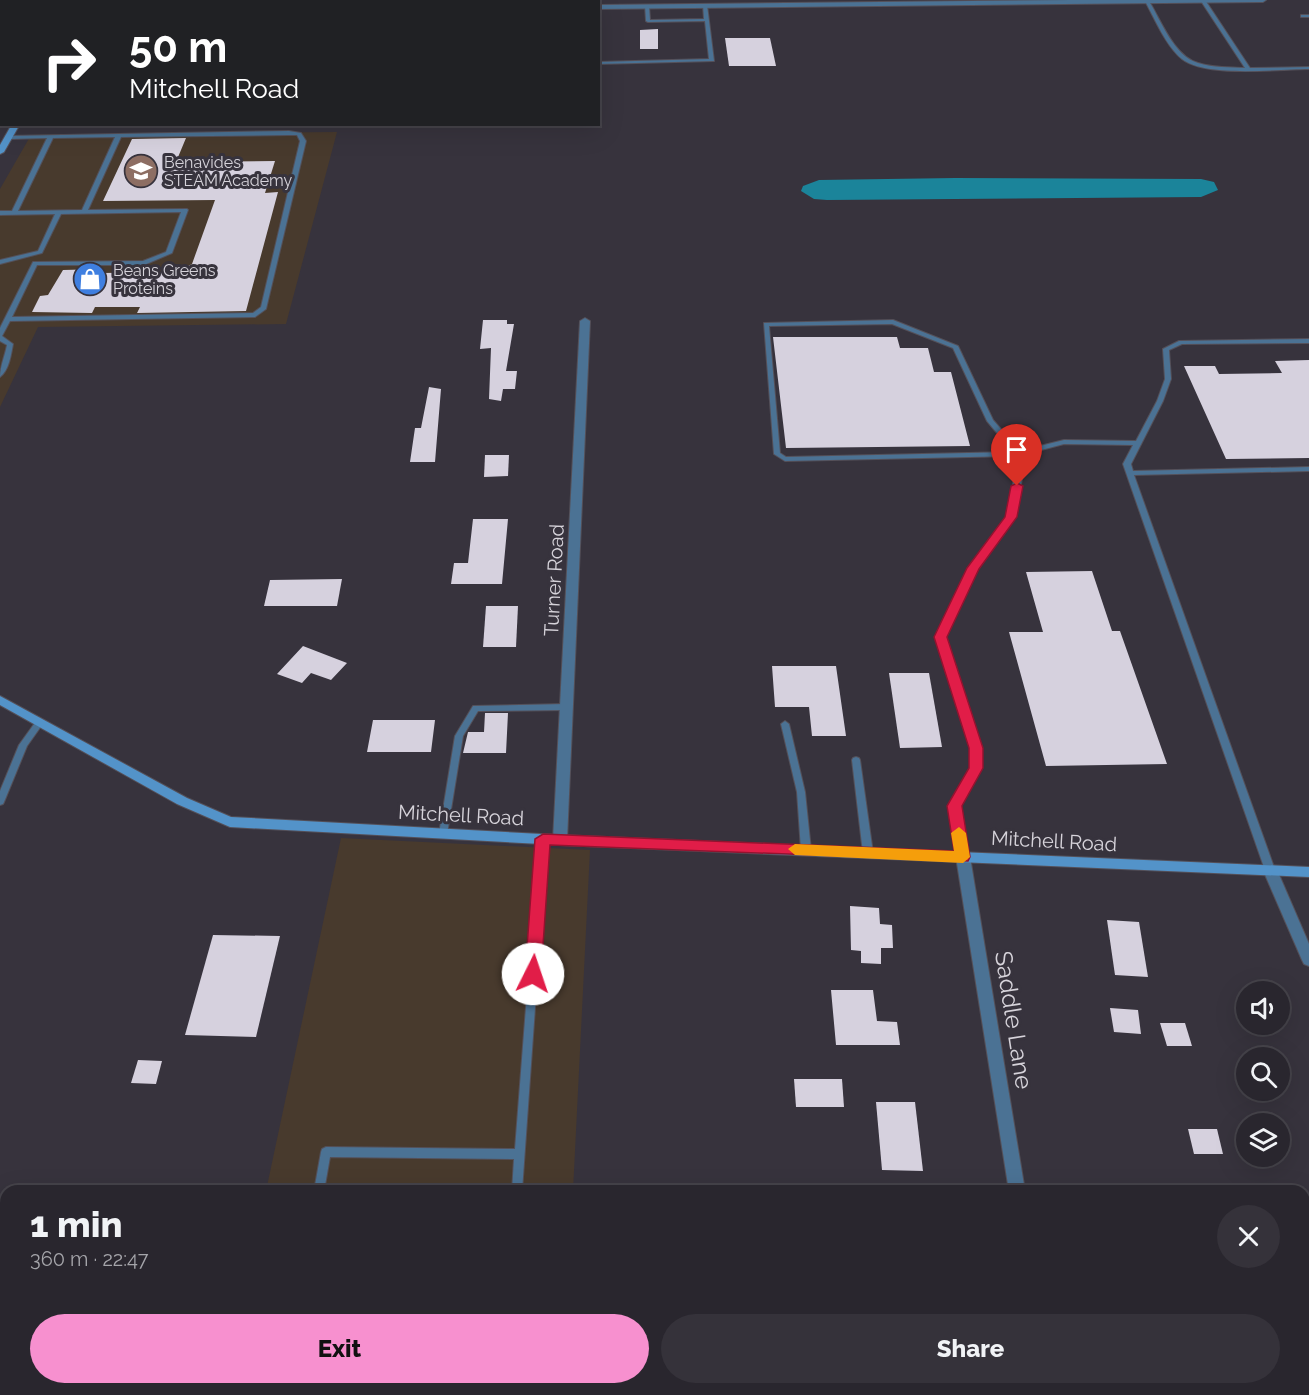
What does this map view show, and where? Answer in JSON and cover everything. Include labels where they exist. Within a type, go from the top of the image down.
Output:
[{"type":"street","points":[[600,7],[900,2],[1263,0]]},
{"type":"street","points":[[0,152],[15,126]]},
{"type":"street","name":"Turner Road","points":[[560,840],[585,321]]},
{"type":"street","name":"Mitchell Road","points":[[0,700],[182,801],[230,822],[560,840],[1309,872]]},
{"type":"street","name":"Saddle Lane","points":[[963,857],[1016,1185]]},
{"type":"street","points":[[1270,870],[1309,960]]},
{"type":"lane","points":[[1147,1],[1185,59],[1208,67],[1309,68]]},
{"type":"lane","points":[[1203,1],[1248,68]]},
{"type":"lane","points":[[600,63],[712,60],[705,5]]},
{"type":"lane","points":[[647,6],[648,21],[707,20]]},
{"type":"lane","points":[[8,319],[255,315],[264,308],[303,141],[302,137],[289,133],[9,137]]},
{"type":"lane","points":[[84,212],[119,135]]},
{"type":"lane","points":[[14,213],[51,136]]},
{"type":"lane","points":[[0,213],[185,210],[169,253],[144,263],[34,263]]},
{"type":"lane","points":[[0,375],[8,357],[9,344],[1,339],[8,319],[59,212]]},
{"type":"lane","points":[[0,262],[40,252]]},
{"type":"lane","points":[[963,857],[954,806],[976,768],[976,748],[940,637],[973,568],[1011,517],[1019,473],[1018,454],[990,421],[960,354],[952,345],[892,322],[766,324],[777,454],[785,459],[1018,454],[1064,442],[1138,443]]},
{"type":"lane","points":[[1270,870],[1127,464],[1168,379],[1166,350],[1181,342],[1309,341]]},
{"type":"lane","points":[[1130,473],[1309,469]]},
{"type":"lane","points":[[443,834],[459,736],[476,708],[566,707]]},
{"type":"lane","points":[[0,802],[23,745],[40,722]]},
{"type":"lane","points":[[785,724],[801,792],[806,850]]},
{"type":"lane","points":[[856,760],[867,853]]},
{"type":"lane","points":[[517,1185],[543,839]]},
{"type":"lane","points":[[320,1185],[326,1152],[519,1154]]},
{"type":"shaded area","points":[[337,132],[286,324],[38,327],[0,407],[0,189],[31,135]]},
{"type":"shaded area","points":[[341,838],[590,850],[573,1185],[267,1185]]},
{"type":"water","points":[[1201,179],[1214,182],[1218,190],[1201,197],[827,200],[814,199],[801,191],[803,186],[819,180]]},
{"type":"building","points":[[658,29],[658,49],[640,49],[640,30]]},
{"type":"building","points":[[725,38],[770,38],[776,66],[729,66]]},
{"type":"building","points":[[186,138],[176,162],[275,161],[265,193],[278,192],[246,311],[137,313],[140,307],[95,307],[92,313],[32,312],[40,296],[48,295],[63,270],[103,269],[102,273],[177,272],[192,264],[215,200],[103,201],[132,139]]},
{"type":"building","points":[[483,320],[507,320],[507,324],[514,324],[506,371],[517,371],[515,389],[503,389],[501,401],[489,399],[491,348],[480,349]]},
{"type":"building","points":[[773,337],[897,337],[900,348],[928,348],[934,372],[951,372],[970,446],[786,448]]},
{"type":"building","points":[[1309,360],[1309,458],[1226,459],[1184,366],[1215,366],[1219,374],[1282,373],[1275,361]]},
{"type":"building","points":[[429,387],[441,389],[435,462],[410,462],[415,428],[421,428]]},
{"type":"building","points":[[485,455],[509,455],[508,476],[484,477]]},
{"type":"building","points":[[473,519],[508,519],[502,584],[451,584],[454,563],[468,563]]},
{"type":"building","points":[[1092,571],[1112,631],[1120,631],[1167,764],[1046,766],[1009,632],[1043,632],[1026,572]]},
{"type":"building","points":[[342,579],[337,606],[264,606],[270,580]]},
{"type":"building","points":[[486,606],[518,606],[516,647],[483,647]]},
{"type":"building","points":[[303,646],[347,663],[331,680],[311,673],[302,683],[277,674]]},
{"type":"building","points":[[772,666],[836,666],[846,736],[812,736],[809,707],[775,707]]},
{"type":"building","points":[[889,673],[929,673],[942,747],[900,748]]},
{"type":"building","points":[[485,713],[508,713],[506,753],[463,753],[468,732],[484,732]]},
{"type":"building","points":[[373,720],[435,720],[431,752],[367,752]]},
{"type":"building","points":[[850,906],[879,908],[880,924],[892,925],[893,948],[881,948],[881,964],[861,963],[861,951],[851,950]]},
{"type":"building","points":[[1107,920],[1139,922],[1148,977],[1115,975]]},
{"type":"building","points":[[213,935],[280,936],[256,1037],[185,1035]]},
{"type":"building","points":[[831,990],[873,990],[877,1021],[897,1022],[900,1045],[836,1045]]},
{"type":"building","points":[[1110,1008],[1138,1010],[1141,1034],[1114,1032]]},
{"type":"building","points":[[1160,1023],[1185,1023],[1192,1046],[1167,1046]]},
{"type":"building","points":[[138,1060],[162,1061],[156,1084],[131,1083]]},
{"type":"building","points":[[794,1079],[842,1079],[844,1107],[796,1107]]},
{"type":"building","points":[[876,1102],[915,1102],[923,1171],[882,1170]]},
{"type":"building","points":[[1188,1129],[1217,1129],[1223,1154],[1194,1154]]},
{"type":"slow traffic","points":[[795,849],[963,857],[959,833]]},
{"type":"place","name":"Benavides STEAM Academy","points":[[141,171]]},
{"type":"place","name":"Beans Greens Proteins","points":[[90,279]]},
{"type":"route","points":[[533,974],[543,839],[963,857],[954,806],[976,768],[976,748],[940,637],[973,568],[1011,517],[1017,486]]}]
